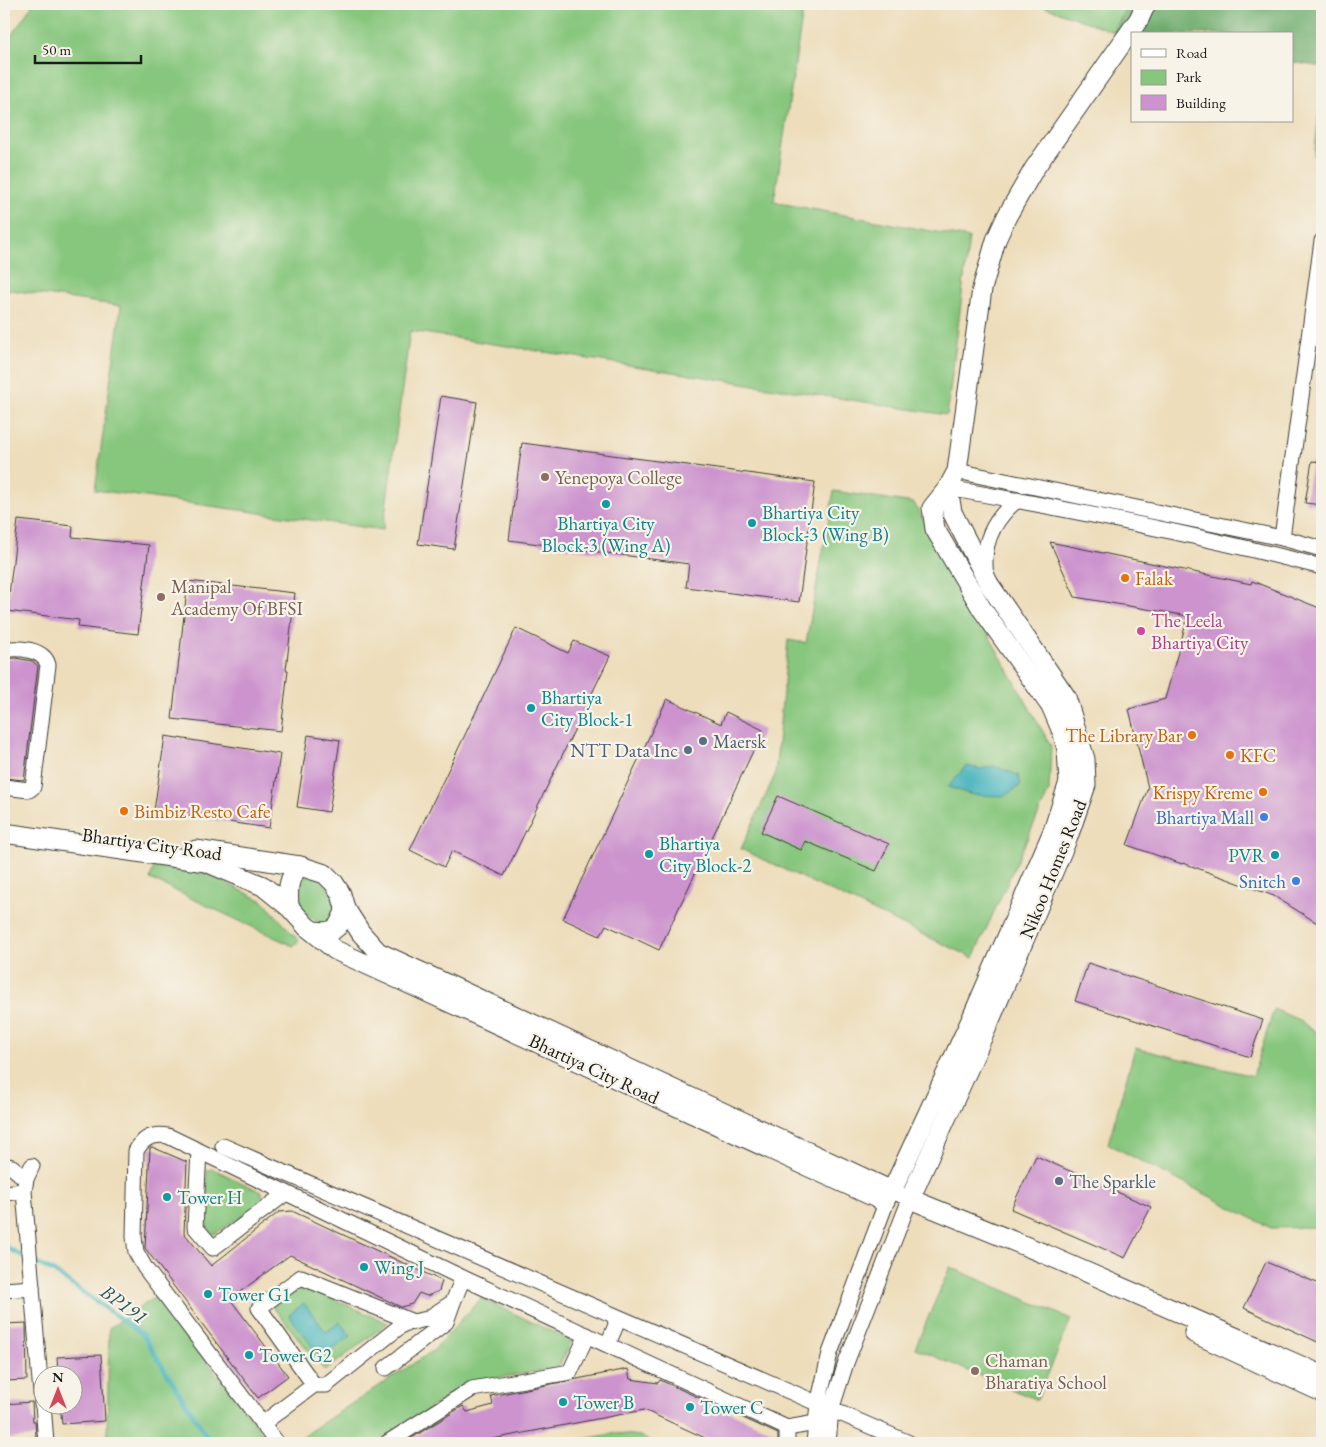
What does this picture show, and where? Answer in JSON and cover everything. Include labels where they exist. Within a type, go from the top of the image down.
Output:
[{"type":"street","points":[[1146,4],[1139,19],[1019,192],[996,240],[982,289],[957,471],[948,488],[1017,500],[1190,536],[1322,567]]},
{"type":"street","points":[[1282,538],[1322,241]]},
{"type":"street","points":[[957,471],[1282,538],[1322,549]]},
{"type":"street","name":"Nikoo Homes Road","points":[[908,1205],[991,1018],[1068,837],[1086,785],[1085,758],[1066,697],[987,579],[952,512],[948,488]]},
{"type":"street","name":"Nikoo Homes Road","points":[[889,1197],[975,1011],[1052,832],[1069,782],[1067,750],[1063,734],[1052,708],[982,609],[935,529],[932,508],[948,488]]},
{"type":"street","points":[[987,579],[984,558],[988,538],[999,518],[1017,500]]},
{"type":"street","points":[[1190,536],[1194,520]]},
{"type":"street","points":[[4,650],[38,653],[47,660],[48,665],[33,787],[29,790],[4,787]]},
{"type":"street","name":"Bhartiya City Road","points":[[4,824],[135,840],[300,866],[324,874],[334,883],[341,894],[345,908],[361,934],[378,952],[889,1197]]},
{"type":"street","name":"Bhartiya City Road","points":[[4,834],[206,862],[263,886],[289,907],[307,927],[335,950],[889,1197]]},
{"type":"street","points":[[289,907],[288,883],[293,873],[300,866]]},
{"type":"street","points":[[307,927],[320,932],[333,930],[342,920],[345,908]]},
{"type":"street","points":[[277,1443],[140,1261],[135,1245],[136,1151],[148,1138],[161,1135],[199,1151],[463,1278],[787,1428],[816,1423]]},
{"type":"street","points":[[223,1146],[909,1443]]},
{"type":"street","points":[[199,1151],[195,1227],[213,1248],[286,1193]]},
{"type":"street","points":[[4,1166],[12,1167],[28,1179]]},
{"type":"street","points":[[4,1193],[28,1179]]},
{"type":"street","points":[[28,1179],[30,1260],[39,1364]]},
{"type":"street","points":[[828,1443],[824,1407],[830,1354],[889,1197],[1042,1263],[1322,1389]]},
{"type":"street","points":[[908,1205],[1045,1254],[1322,1375]]},
{"type":"street","points":[[814,1443],[816,1423],[846,1363],[908,1205]]},
{"type":"street","points":[[314,1385],[259,1308],[302,1277],[413,1322]]},
{"type":"street","points":[[386,1368],[446,1322],[463,1278]]},
{"type":"street","points":[[4,1290],[32,1288]]},
{"type":"street","points":[[262,1424],[314,1385],[326,1385],[403,1324],[427,1319],[453,1302]]},
{"type":"street","points":[[387,1443],[472,1389],[570,1372],[597,1339],[603,1321],[616,1317]]},
{"type":"street","points":[[43,1414],[46,1443]]},
{"type":"street","points":[[787,1428],[787,1443]]},
{"type":"green space","points":[[33,4],[804,4],[774,202],[969,238],[947,415],[410,331],[383,530],[95,490],[121,306],[4,289],[4,46]]},
{"type":"green space","points":[[1037,4],[1128,4],[1114,32]]},
{"type":"green space","points":[[1128,4],[1322,4],[1322,67],[1294,62],[1294,32],[1131,32],[1131,35],[1114,32]]},
{"type":"green space","points":[[1322,87],[1322,154],[1314,156]]},
{"type":"green space","points":[[834,491],[914,503],[1051,746],[1049,791],[973,958],[741,849],[775,775],[788,640],[806,643]]},
{"type":"green space","points":[[154,866],[205,873],[263,901],[299,941],[293,946],[150,879]]},
{"type":"green space","points":[[314,875],[331,889],[339,913],[326,926],[312,919],[305,912],[297,887],[303,877]]},
{"type":"green space","points":[[1274,1009],[1299,1020],[1322,1037],[1322,1227],[1271,1228],[1108,1144],[1135,1048],[1253,1076]]},
{"type":"green space","points":[[213,1169],[262,1192],[263,1202],[213,1235],[207,1227],[207,1170]]},
{"type":"green space","points":[[950,1267],[1071,1319],[1037,1400],[915,1348]]},
{"type":"green space","points":[[300,1284],[388,1323],[325,1371],[272,1306]]},
{"type":"green space","points":[[157,1296],[270,1443],[107,1443],[109,1328]]},
{"type":"green space","points":[[481,1298],[572,1341],[558,1368],[472,1382],[376,1443],[311,1443],[304,1435],[434,1350]]},
{"type":"green space","points":[[615,1433],[640,1436],[654,1443],[566,1443]]},
{"type":"water","points":[[966,766],[980,769],[994,766],[1018,775],[1021,785],[1005,796],[973,795],[948,787]]},
{"type":"water","points":[[304,1303],[326,1332],[340,1322],[351,1336],[321,1358],[289,1315]]},
{"type":"building","points":[[441,396],[477,402],[454,549],[418,544]]},
{"type":"building","points":[[522,443],[815,482],[799,602],[686,587],[689,564],[509,540]]},
{"type":"building","points":[[1312,461],[1322,462],[1322,505],[1305,503]]},
{"type":"building","points":[[18,520],[73,526],[72,537],[149,545],[138,634],[78,627],[79,620],[7,611]]},
{"type":"building","points":[[1050,542],[1251,584],[1252,581],[1322,609],[1322,926],[1274,896],[1127,845],[1148,788],[1129,709],[1165,699],[1188,616],[1075,597]]},
{"type":"building","points":[[188,581],[295,593],[281,731],[172,719]]},
{"type":"building","name":"Bhartiya City Block-1","points":[[516,628],[568,653],[574,641],[610,656],[504,876],[452,851],[444,867],[410,850]]},
{"type":"building","points":[[16,658],[32,661],[38,666],[24,780],[4,778],[4,659]]},
{"type":"building","name":"Bhartiya City Block-2","points":[[667,699],[721,724],[726,712],[763,730],[659,950],[606,925],[600,936],[563,919]]},
{"type":"building","points":[[308,735],[340,740],[329,812],[297,807]]},
{"type":"building","points":[[165,736],[280,754],[269,828],[154,811]]},
{"type":"building","points":[[778,796],[889,844],[876,871],[805,841],[801,850],[761,832]]},
{"type":"building","points":[[1088,963],[1263,1020],[1250,1057],[1075,1001]]},
{"type":"building","points":[[152,1147],[187,1162],[184,1233],[211,1266],[279,1212],[292,1211],[442,1281],[439,1291],[427,1296],[419,1293],[412,1304],[401,1307],[290,1255],[230,1299],[288,1376],[258,1398],[145,1248],[150,1148]]},
{"type":"building","name":"The Sparkle","points":[[1036,1156],[1151,1207],[1125,1258],[1011,1209]]},
{"type":"building","points":[[1266,1262],[1322,1285],[1322,1344],[1244,1308]]},
{"type":"building","points":[[26,1323],[27,1380],[4,1381],[4,1324]]},
{"type":"building","points":[[101,1355],[105,1421],[62,1424],[61,1414],[82,1414],[82,1364],[57,1364],[57,1357]]},
{"type":"building","points":[[628,1369],[630,1379],[658,1383],[660,1380],[778,1434],[778,1443],[716,1443],[644,1410],[487,1440],[481,1443],[404,1443],[463,1406],[467,1412],[493,1405],[491,1396]]},
{"type":"building","points":[[32,1402],[36,1437],[6,1439],[4,1404]]},
{"type":"waterway","name":"BP191","points":[[4,1246],[27,1258]]},
{"type":"waterway","name":"BP191","points":[[34,1262],[54,1272],[142,1334],[211,1443]]},
{"type":"place","name":"Yenepoya College","points":[[545,477]]},
{"type":"place","name":"Bhartiya City Block-3 (Wing A)","points":[[606,504]]},
{"type":"place","name":"Bhartiya City Block-3 (Wing B)","points":[[752,523]]},
{"type":"place","name":"Falak","points":[[1125,578]]},
{"type":"place","name":"Manipal Academy Of BFSI","points":[[161,597]]},
{"type":"place","name":"The Leela Bhartiya City","points":[[1141,631]]},
{"type":"place","name":"Bhartiya City Block-1","points":[[531,708]]},
{"type":"place","name":"The Library Bar","points":[[1192,735]]},
{"type":"place","name":"Maersk","points":[[703,741]]},
{"type":"place","name":"NTT Data Inc","points":[[688,750]]},
{"type":"place","name":"KFC","points":[[1230,755]]},
{"type":"place","name":"Krispy Kreme","points":[[1263,792]]},
{"type":"place","name":"Bimbiz Resto Cafe","points":[[124,811]]},
{"type":"place","name":"Bhartiya Mall","points":[[1264,817]]},
{"type":"place","name":"Bhartiya City Block-2","points":[[649,854]]},
{"type":"place","name":"PVR","points":[[1275,855]]},
{"type":"place","name":"Snitch","points":[[1296,881]]},
{"type":"place","name":"The Sparkle","points":[[1059,1181]]},
{"type":"place","name":"Tower H","points":[[167,1197]]},
{"type":"place","name":"Wing J","points":[[364,1267]]},
{"type":"place","name":"Tower G1","points":[[208,1294]]},
{"type":"place","name":"Tower G2","points":[[249,1355]]},
{"type":"place","name":"Chaman Bharatiya School","points":[[975,1371]]},
{"type":"place","name":"Tower B","points":[[563,1402]]},
{"type":"place","name":"Tower C","points":[[690,1407]]}]
